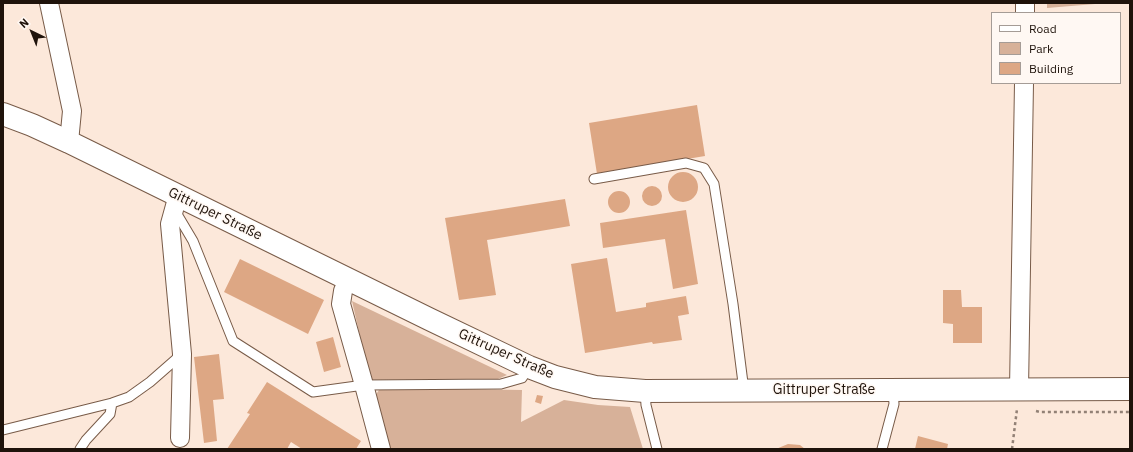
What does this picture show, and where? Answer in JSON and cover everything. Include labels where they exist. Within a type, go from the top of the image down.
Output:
[{"type":"street","points":[[49,3],[72,111],[69,142]]},
{"type":"street","points":[[1019,389],[1024,84]]},
{"type":"street","name":"Gittruper Straße","points":[[3,114],[69,142],[176,202],[348,280],[529,367],[555,377],[595,387],[645,392],[1130,389]]},
{"type":"street","points":[[176,202],[170,224],[182,354],[180,438]]},
{"type":"street","points":[[348,280],[343,291],[341,304],[381,449]]},
{"type":"lane","points":[[594,179],[686,163],[704,168],[714,184],[733,304],[744,391]]},
{"type":"lane","points":[[176,202],[233,341],[313,392],[364,385],[501,384],[522,378],[529,367]]},
{"type":"lane","points":[[3,430],[130,398],[182,354]]},
{"type":"lane","points":[[882,449],[894,404],[893,390]]},
{"type":"lane","points":[[645,392],[646,405],[657,449]]},
{"type":"lane","points":[[80,449],[86,440],[110,414],[112,403]]},
{"type":"path","points":[[1012,449],[1019,389]]},
{"type":"path","points":[[1033,410],[1040,412],[1130,412]]},
{"type":"green space","points":[[1047,3],[1107,3],[1047,8]]},
{"type":"green space","points":[[352,301],[507,375],[498,379],[370,380]]},
{"type":"green space","points":[[388,388],[522,390],[521,422],[564,400],[598,405],[630,407],[643,449],[387,449],[375,396],[379,390]]},
{"type":"building","points":[[697,105],[705,156],[597,174],[589,123]]},
{"type":"building","points":[[683,172],[694,176],[698,187],[694,198],[683,202],[672,198],[668,187],[672,176]]},
{"type":"building","points":[[652,186],[659,189],[662,196],[659,203],[652,206],[645,203],[642,196],[645,189]]},
{"type":"building","points":[[619,191],[627,194],[630,202],[627,210],[619,213],[611,210],[608,202],[611,194]]},
{"type":"building","points":[[565,199],[570,226],[487,240],[496,295],[459,300],[445,218]]},
{"type":"building","points":[[686,210],[698,284],[673,289],[665,239],[603,248],[600,223]]},
{"type":"building","points":[[607,258],[616,312],[646,307],[646,303],[686,296],[689,314],[678,316],[682,340],[653,344],[652,342],[585,353],[571,264]]},
{"type":"building","points":[[240,259],[324,300],[308,334],[224,292]]},
{"type":"building","points":[[943,290],[961,290],[962,307],[982,307],[982,343],[953,343],[953,324],[943,323]]},
{"type":"building","points":[[333,337],[341,367],[324,372],[316,342]]},
{"type":"building","points":[[219,354],[224,399],[213,400],[217,441],[204,443],[194,357]]},
{"type":"building","points":[[267,382],[361,441],[356,449],[302,449],[291,442],[287,449],[227,449],[250,414],[247,413]]},
{"type":"building","points":[[537,395],[543,396],[541,404],[535,402]]},
{"type":"building","points":[[918,436],[948,444],[947,449],[915,449]]},
{"type":"building","points":[[788,444],[800,445],[805,449],[776,449]]}]
